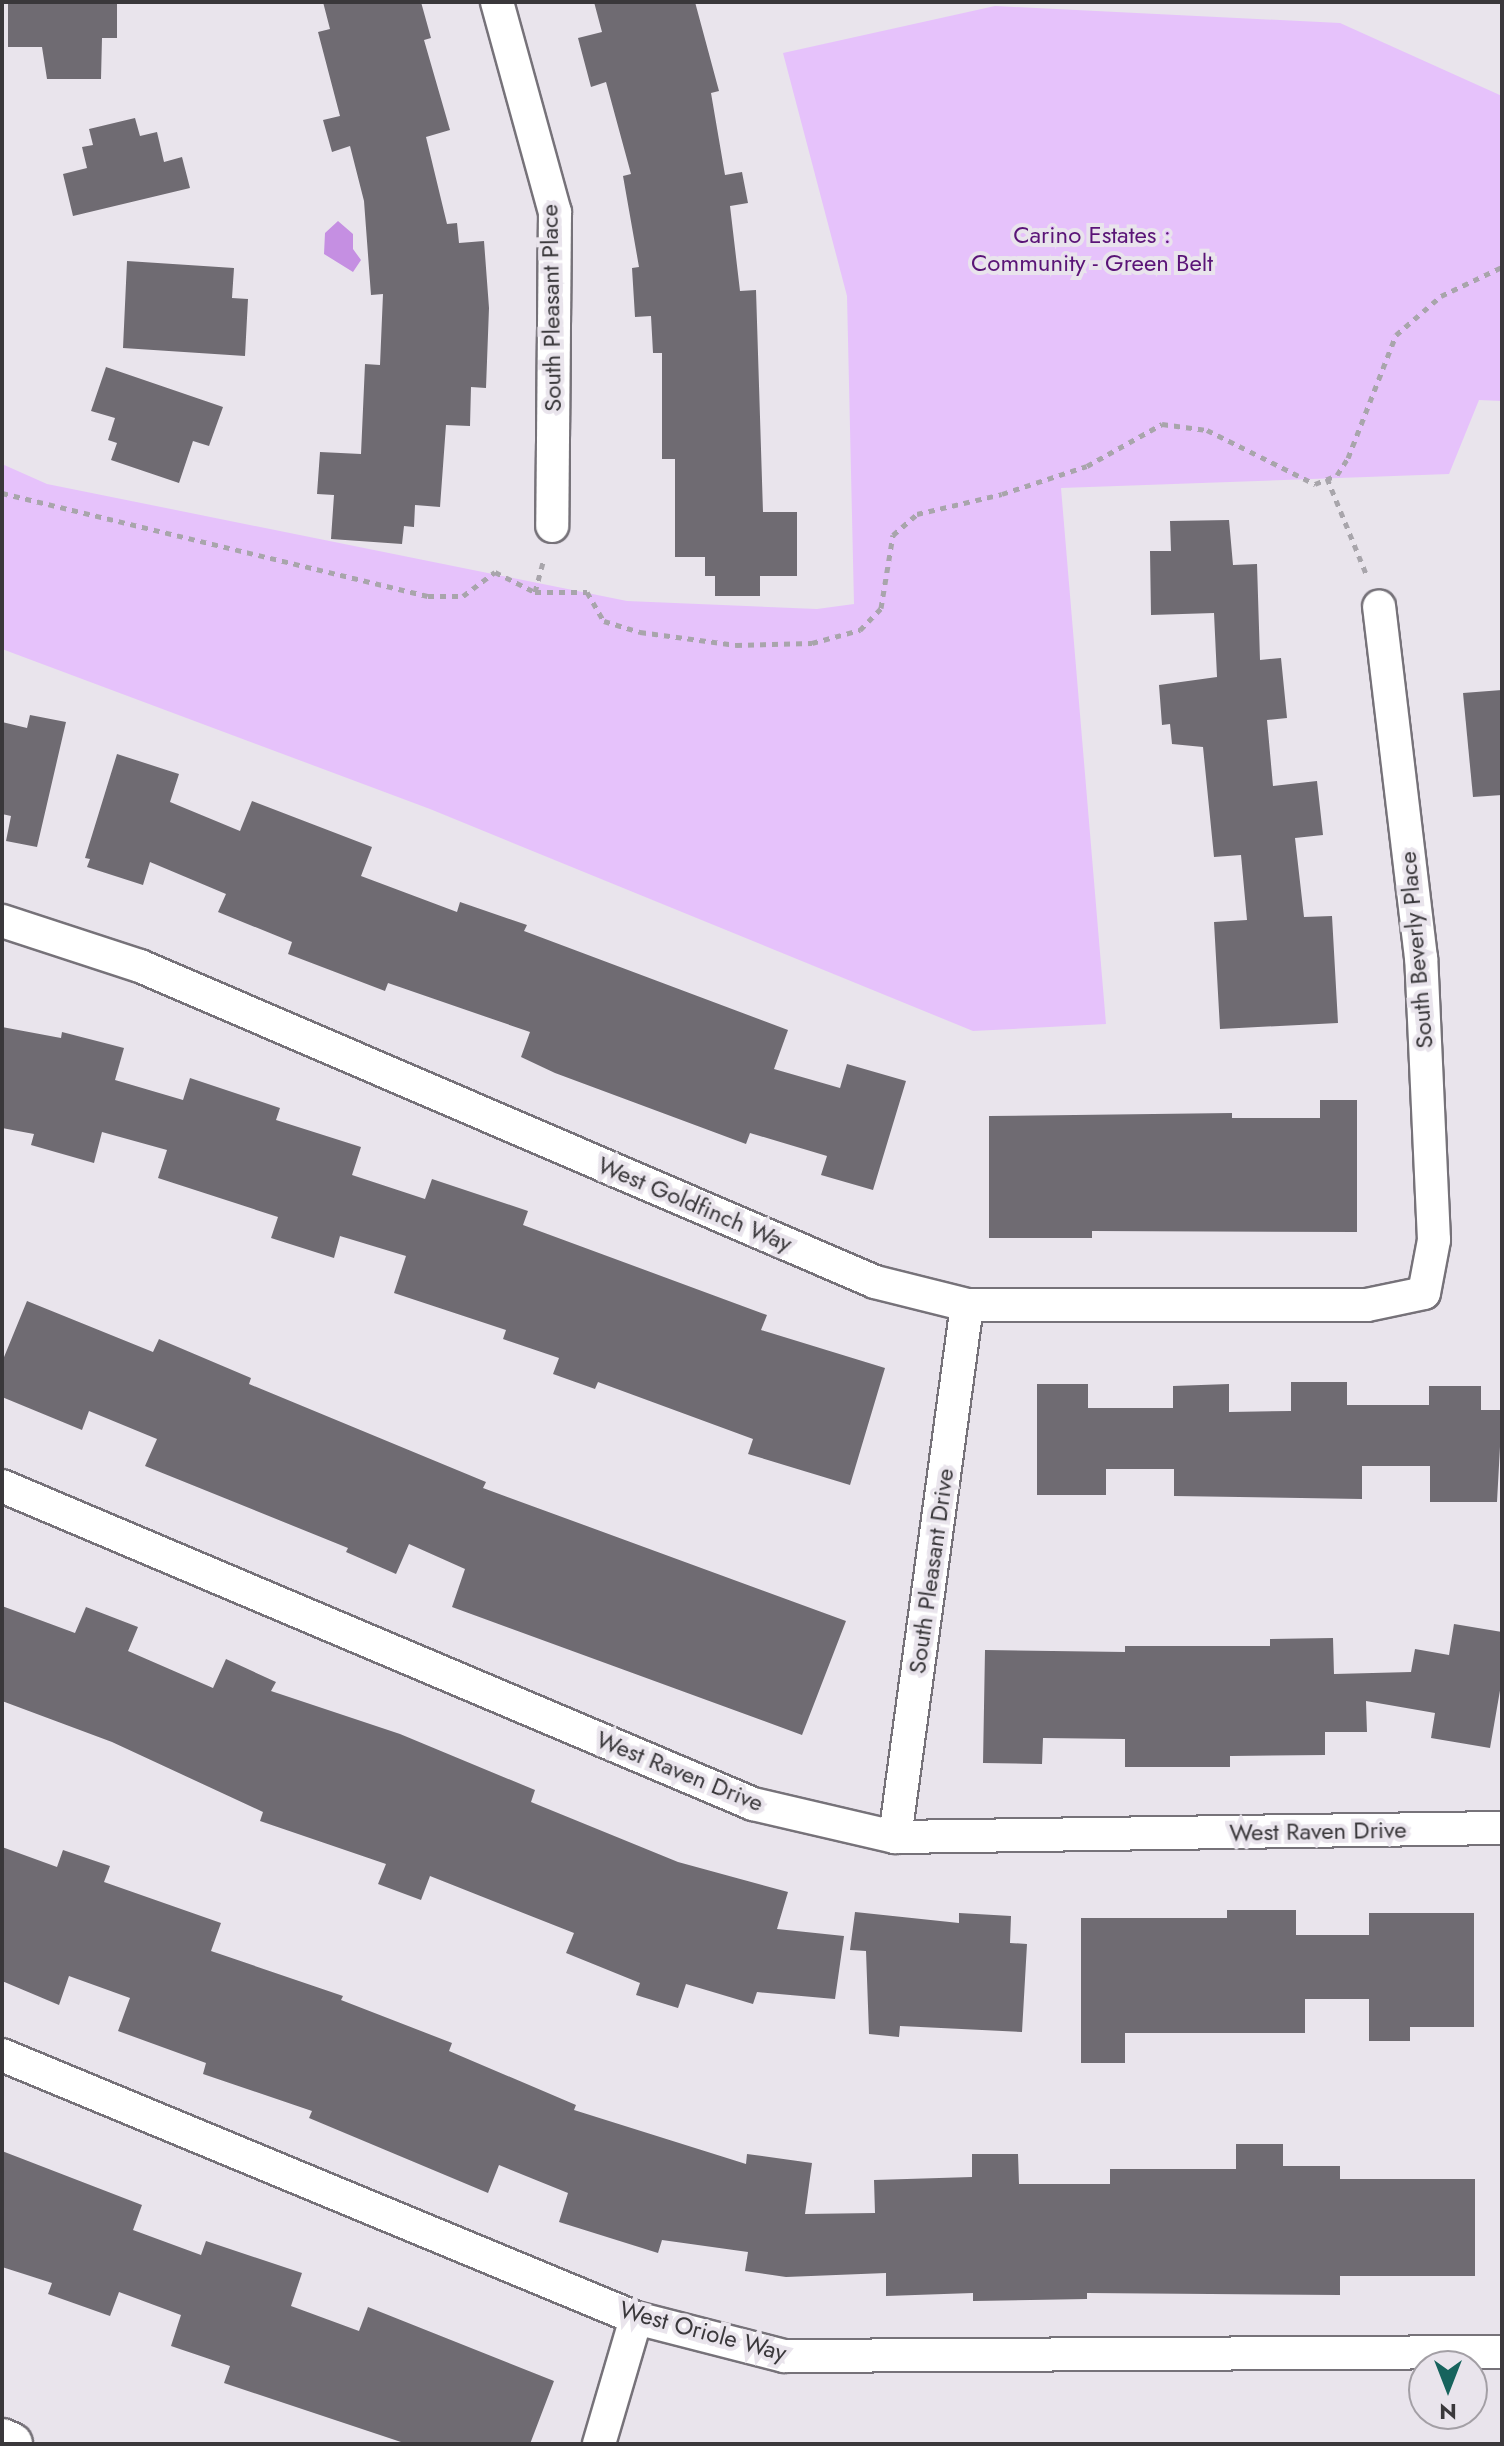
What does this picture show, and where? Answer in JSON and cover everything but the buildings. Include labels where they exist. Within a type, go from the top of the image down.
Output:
[{"type":"street","name":"South Pleasant Place","points":[[497,2],[555,212],[552,526]]},
{"type":"street","name":"South Beverly Place","points":[[1379,606],[1421,958],[1434,1240],[1424,1293]]},
{"type":"street","name":"West Goldfinch Way","points":[[2,921],[140,966],[875,1282],[967,1305],[1367,1305],[1424,1293]]},
{"type":"street","name":"South Pleasant Drive","points":[[895,1837],[967,1305]]},
{"type":"street","name":"West Raven Drive","points":[[2,1486],[753,1804],[895,1837],[1502,1828]]},
{"type":"street","name":"West Oriole Way","points":[[2,2055],[636,2318],[784,2356],[1502,2352]]},
{"type":"street","points":[[599,2444],[636,2318]]},
{"type":"street","points":[[2,2440],[11,2444]]},
{"type":"path","points":[[2,493],[428,596],[463,596],[495,572],[535,592],[587,592],[604,621],[640,632],[736,645],[812,643],[860,630],[881,608],[893,535],[917,514],[1002,494],[1087,466],[1162,424],[1207,430],[1315,484],[1337,475],[1348,458],[1396,335],[1441,296],[1502,267]]},
{"type":"path","points":[[1327,478],[1379,606]]},
{"type":"green space","name":"Carino Estates : Community - Green Belt","points":[[995,6],[1340,23],[1502,96],[1502,401],[1479,400],[1449,474],[1061,488],[1106,1024],[973,1031],[430,809],[2,649],[2,464],[47,484],[627,601],[817,609],[854,604],[847,296],[783,53]]},
{"type":"shaded area","points":[[338,221],[353,234],[353,249],[361,260],[353,272],[324,254],[325,233]]}]
